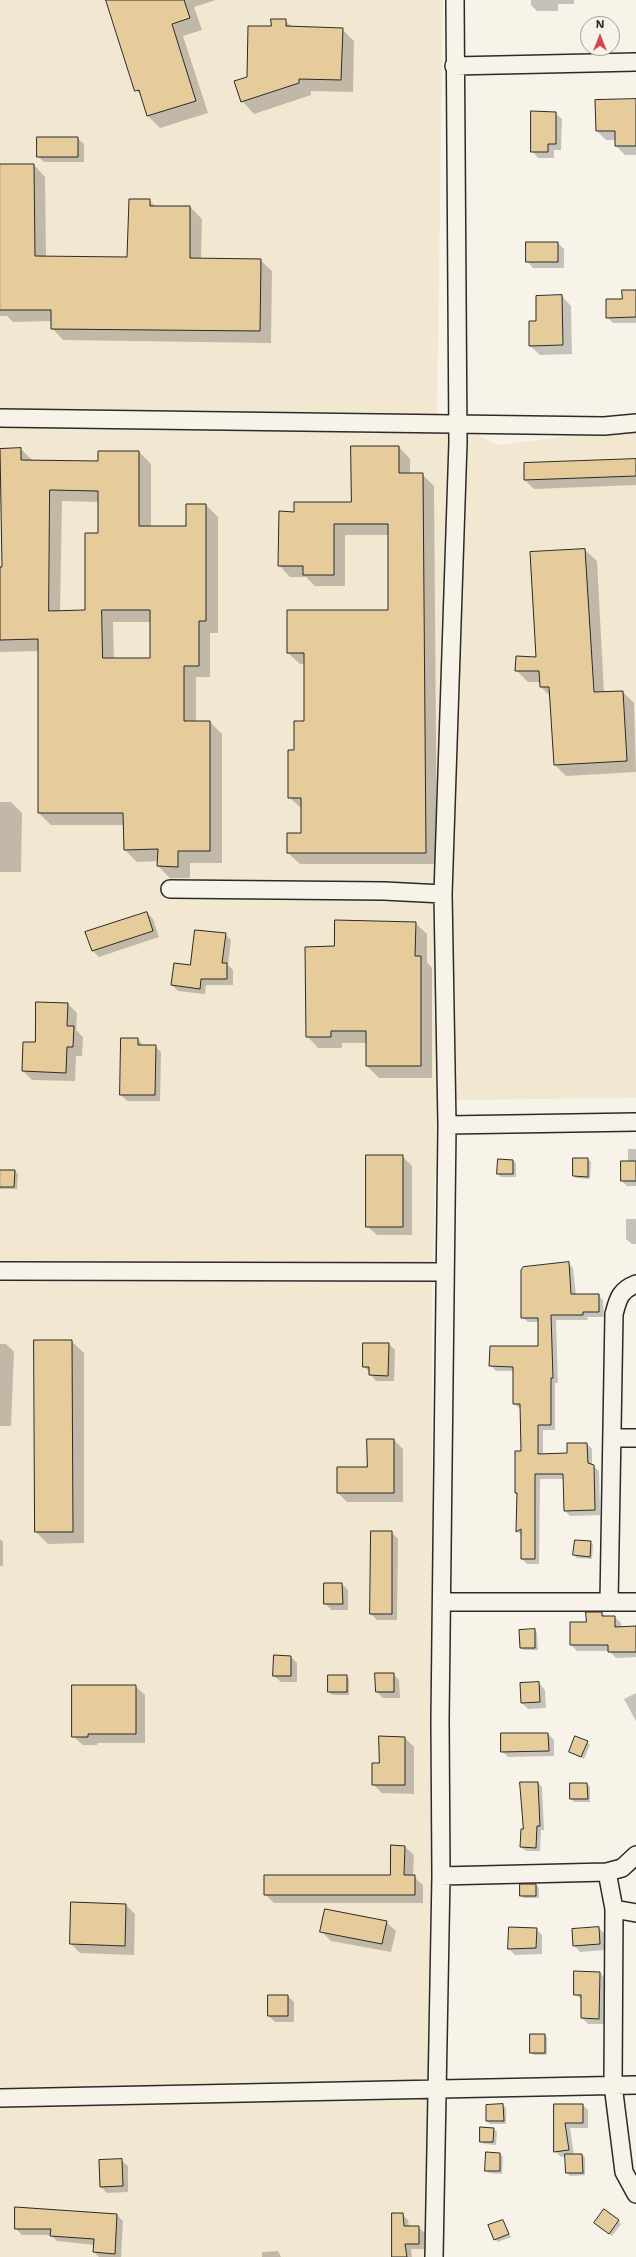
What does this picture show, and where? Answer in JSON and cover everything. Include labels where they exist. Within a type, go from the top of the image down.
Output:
[{"type":"street","points":[[434,2257],[441,1876],[440,1720],[447,1125],[444,894],[458,424],[454,66],[455,0]]},
{"type":"street","points":[[454,66],[636,62]]},
{"type":"street","points":[[0,418],[604,426],[636,423]]},
{"type":"street","points":[[170,889],[384,891],[444,894]]},
{"type":"street","points":[[447,1125],[636,1122]]},
{"type":"street","points":[[0,1271],[445,1272]]},
{"type":"street","points":[[609,1602],[614,1314],[618,1296],[626,1288],[636,1284]]},
{"type":"street","points":[[612,1438],[636,1438]]},
{"type":"street","points":[[442,1602],[636,1602]]},
{"type":"street","points":[[441,1876],[607,1872],[622,1868],[636,1855]]},
{"type":"street","points":[[607,1872],[614,1909],[613,2085],[624,2172],[636,2194]]},
{"type":"street","points":[[614,1909],[636,1912]]},
{"type":"street","points":[[0,2098],[636,2085]]},
{"type":"shaded area","points":[[0,0],[443,0],[437,412],[497,445],[636,428],[636,1098],[437,1100],[432,1305],[432,2257],[0,2257]]},
{"type":"building","points":[[106,0],[184,0],[190,18],[172,24],[196,101],[147,116],[139,90],[135,91]]},
{"type":"building","points":[[271,19],[286,19],[286,26],[343,28],[341,80],[299,79],[299,83],[241,102],[234,81],[247,77],[248,26],[271,26]]},
{"type":"building","points":[[636,99],[636,146],[615,146],[615,131],[596,131],[595,100]]},
{"type":"building","points":[[531,111],[556,112],[556,144],[548,144],[548,152],[531,152]]},
{"type":"building","points":[[37,137],[78,137],[78,157],[37,157]]},
{"type":"building","points":[[0,164],[34,164],[35,256],[127,257],[129,199],[150,199],[150,206],[190,206],[190,258],[261,259],[260,331],[51,329],[51,310],[0,310]]},
{"type":"building","points":[[526,242],[558,242],[558,262],[526,262]]},
{"type":"building","points":[[622,290],[636,290],[636,317],[606,318],[606,299],[622,299]]},
{"type":"building","points":[[562,295],[563,345],[529,346],[529,321],[536,321],[536,296]]},
{"type":"building","points":[[351,446],[399,446],[399,473],[423,473],[426,853],[287,853],[287,833],[301,833],[301,798],[288,798],[288,750],[294,750],[294,721],[304,721],[304,653],[287,653],[287,610],[388,610],[388,524],[334,524],[334,575],[303,575],[303,566],[278,566],[279,511],[294,512],[294,502],[351,502]]},
{"type":"building","points":[[21,448],[21,460],[98,461],[98,451],[139,451],[139,526],[186,526],[186,504],[206,504],[206,621],[199,621],[199,666],[184,666],[184,721],[210,721],[210,851],[178,851],[178,867],[157,866],[158,849],[124,850],[123,813],[38,813],[38,639],[0,640],[0,567],[2,567],[0,449]],"holes":[[[50,490],[98,491],[98,533],[85,533],[85,610],[49,611]],[[102,610],[150,610],[150,658],[103,658]]]},
{"type":"building","points":[[636,459],[636,476],[524,480],[524,463]]},
{"type":"building","points":[[585,549],[594,692],[623,691],[627,761],[554,765],[549,687],[540,687],[539,671],[515,671],[516,656],[536,657],[530,552]]},
{"type":"building","points":[[147,912],[153,931],[92,951],[85,932]]},
{"type":"building","points":[[335,920],[416,922],[415,956],[421,956],[421,1066],[366,1066],[366,1031],[331,1031],[331,1037],[306,1037],[305,947],[334,946]]},
{"type":"building","points":[[195,930],[226,933],[222,963],[227,963],[227,979],[201,979],[200,989],[171,985],[174,963],[190,965]]},
{"type":"building","points":[[36,1002],[68,1003],[67,1026],[74,1026],[73,1047],[67,1047],[66,1073],[22,1071],[23,1042],[35,1042]]},
{"type":"building","points":[[121,1038],[138,1038],[138,1045],[156,1045],[155,1095],[120,1095]]},
{"type":"building","points":[[366,1155],[403,1155],[403,1227],[366,1227]]},
{"type":"building","points":[[573,1158],[588,1158],[588,1177],[573,1176]]},
{"type":"building","points":[[498,1159],[513,1160],[513,1174],[497,1174]]},
{"type":"building","points":[[621,1161],[636,1161],[636,1181],[621,1181]]},
{"type":"building","points":[[0,1170],[15,1170],[14,1187],[0,1187]]},
{"type":"building","points":[[569,1262],[571,1294],[599,1294],[599,1312],[583,1312],[583,1315],[551,1315],[553,1378],[551,1378],[551,1425],[538,1425],[538,1454],[567,1453],[567,1443],[587,1443],[588,1463],[594,1465],[595,1510],[564,1511],[563,1474],[535,1474],[535,1559],[521,1559],[521,1529],[516,1532],[517,1493],[515,1493],[515,1451],[521,1451],[520,1404],[513,1404],[513,1367],[489,1366],[490,1346],[538,1346],[538,1318],[521,1318],[521,1270],[523,1267]]},
{"type":"building","points":[[34,1340],[72,1340],[73,1532],[35,1532]]},
{"type":"building","points":[[363,1343],[389,1343],[388,1376],[369,1375],[369,1367],[363,1367]]},
{"type":"building","points":[[367,1439],[394,1439],[394,1493],[337,1493],[337,1467],[367,1467]]},
{"type":"building","points":[[371,1531],[392,1531],[392,1614],[370,1614]]},
{"type":"building","points":[[575,1540],[591,1541],[590,1557],[573,1555]]},
{"type":"building","points":[[324,1583],[342,1583],[343,1604],[324,1604]]},
{"type":"building","points":[[586,1612],[602,1612],[602,1616],[615,1616],[615,1627],[636,1626],[636,1652],[608,1652],[608,1645],[570,1645],[570,1622],[586,1622]]},
{"type":"building","points":[[535,1629],[535,1648],[520,1648],[519,1630]]},
{"type":"building","points":[[274,1655],[291,1656],[291,1676],[273,1676]]},
{"type":"building","points":[[375,1673],[394,1673],[394,1692],[376,1692]]},
{"type":"building","points":[[328,1675],[347,1675],[347,1692],[328,1692]]},
{"type":"building","points":[[539,1682],[540,1702],[521,1703],[520,1683]]},
{"type":"building","points":[[72,1685],[136,1685],[136,1734],[88,1734],[88,1737],[72,1737]]},
{"type":"building","points":[[501,1733],[548,1733],[549,1751],[501,1752]]},
{"type":"building","points":[[379,1736],[405,1737],[405,1785],[372,1785],[372,1763],[379,1763]]},
{"type":"building","points":[[575,1736],[588,1741],[581,1757],[569,1752]]},
{"type":"building","points":[[520,1782],[538,1782],[540,1826],[537,1826],[536,1848],[520,1847],[521,1829],[523,1829]]},
{"type":"building","points":[[570,1783],[587,1783],[588,1799],[570,1799]]},
{"type":"building","points":[[391,1845],[405,1846],[404,1875],[415,1875],[415,1895],[264,1895],[264,1875],[390,1875]]},
{"type":"building","points":[[520,1884],[536,1884],[536,1896],[520,1896]]},
{"type":"building","points":[[71,1902],[126,1904],[125,1946],[70,1944]]},
{"type":"building","points":[[325,1909],[387,1921],[382,1944],[320,1932]]},
{"type":"building","points":[[509,1927],[537,1928],[536,1948],[508,1949]]},
{"type":"building","points":[[599,1927],[600,1944],[573,1946],[572,1929]]},
{"type":"building","points":[[574,1971],[600,1972],[599,2019],[581,2018],[581,1995],[574,1995]]},
{"type":"building","points":[[268,1995],[288,1995],[288,2016],[268,2016]]},
{"type":"building","points":[[530,2034],[545,2034],[545,2053],[530,2053]]},
{"type":"building","points":[[503,2104],[504,2121],[486,2121],[486,2105]]},
{"type":"building","points":[[554,2104],[583,2104],[583,2123],[565,2123],[569,2150],[554,2152]]},
{"type":"building","points":[[480,2127],[494,2128],[493,2142],[480,2142]]},
{"type":"building","points":[[486,2152],[500,2153],[500,2171],[485,2171]]},
{"type":"building","points":[[565,2154],[582,2154],[583,2173],[566,2173]]},
{"type":"building","points":[[122,2159],[123,2186],[100,2187],[99,2160]]},
{"type":"building","points":[[15,2207],[117,2214],[115,2254],[93,2252],[94,2239],[50,2236],[51,2229],[15,2229]]},
{"type":"building","points":[[604,2209],[619,2220],[609,2234],[594,2223]]},
{"type":"building","points":[[392,2213],[403,2213],[404,2226],[419,2226],[419,2244],[405,2244],[407,2257],[392,2257]]},
{"type":"building","points":[[503,2220],[509,2234],[494,2240],[488,2225]]}]
